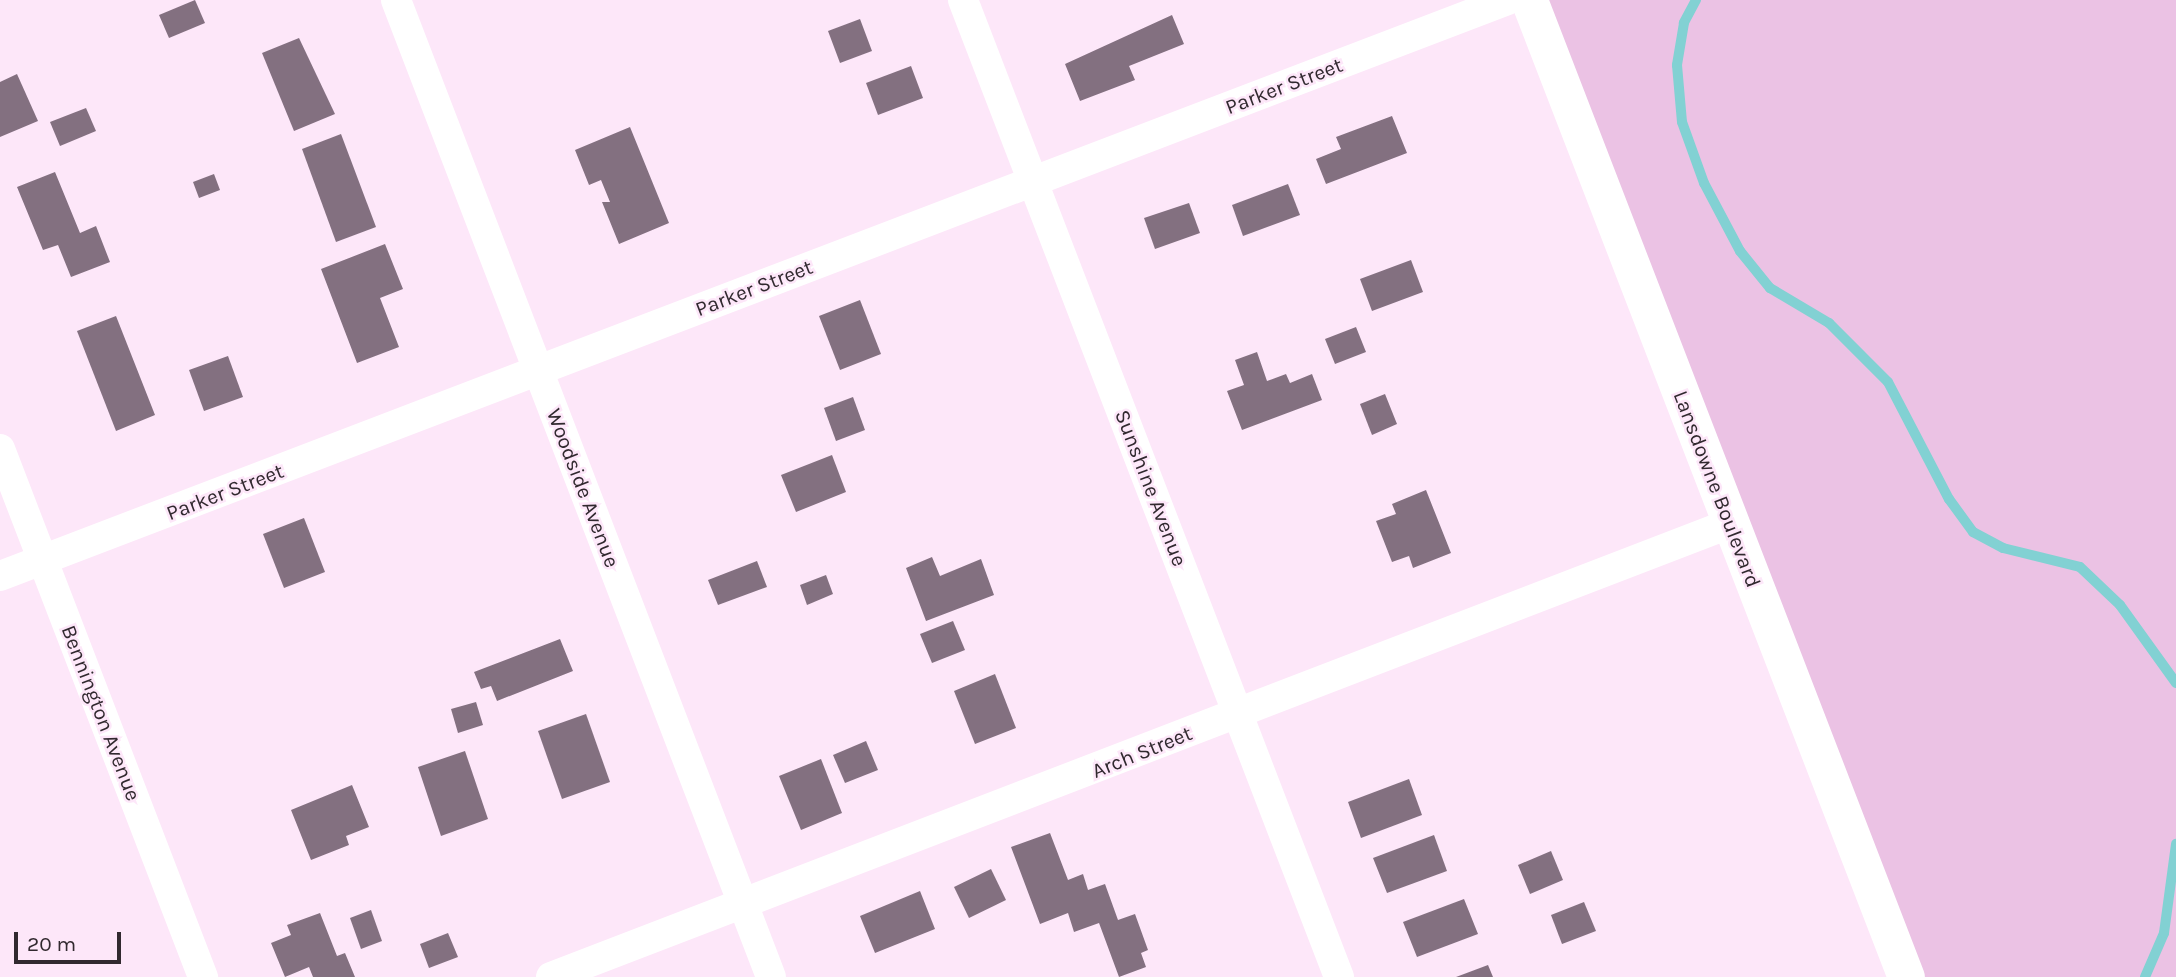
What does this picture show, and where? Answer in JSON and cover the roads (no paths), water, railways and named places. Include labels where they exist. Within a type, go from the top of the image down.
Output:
[{"type":"street","name":"Woodside Avenue","points":[[396,0],[771,977]]},
{"type":"street","name":"Sunshine Avenue","points":[[963,0],[1339,977]]},
{"type":"street","name":"Parker Street","points":[[0,576],[1508,0]]},
{"type":"street","name":"Lansdowne Boulevard","points":[[1529,0],[1906,977]]},
{"type":"street","name":"Bennington Avenue","points":[[0,449],[203,977]]},
{"type":"street","name":"Arch Street","points":[[551,977],[1731,523]]},
{"type":"waterway","points":[[1696,0],[1684,23],[1677,65],[1682,122],[1704,183],[1740,251],[1770,288],[1829,323],[1888,382],[1949,499],[1973,532],[2003,548],[2080,567],[2120,605],[2176,683]]},
{"type":"waterway","points":[[2145,977],[2164,933],[2176,844]]}]
